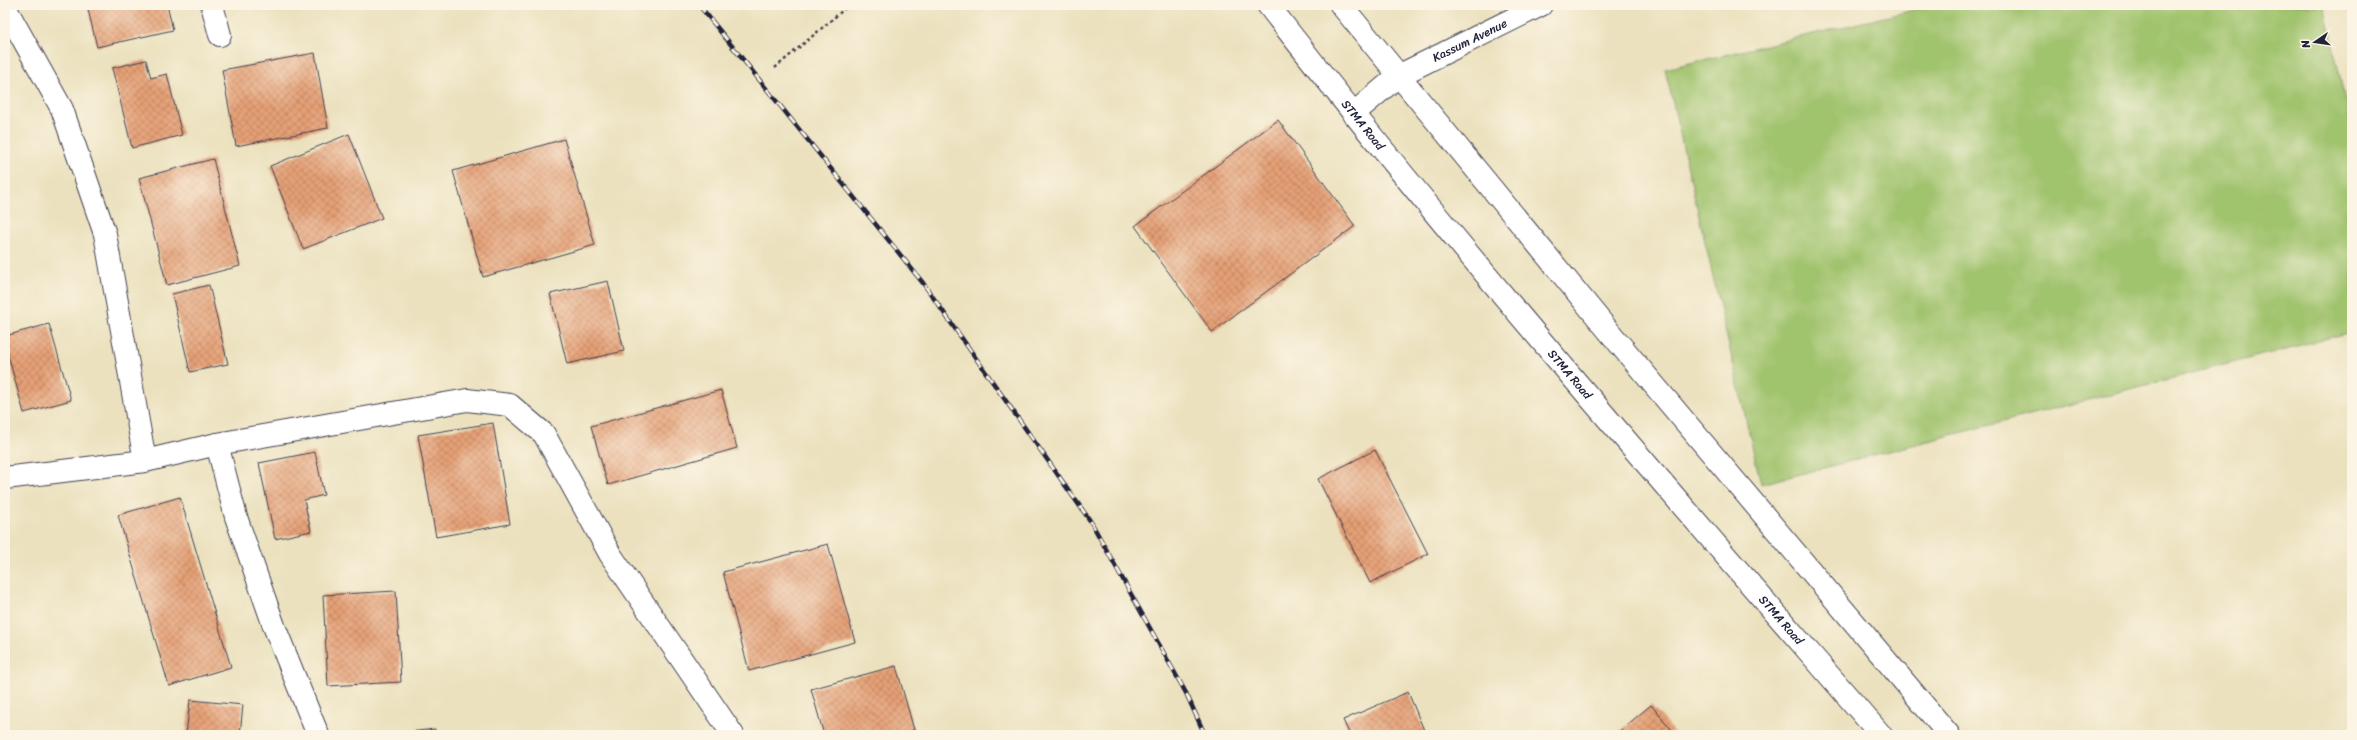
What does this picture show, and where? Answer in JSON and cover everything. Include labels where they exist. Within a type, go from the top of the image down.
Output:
[{"type":"street","points":[[212,5],[220,35]]},
{"type":"street","name":"STMA Road","points":[[1268,5],[1353,114],[1566,370],[1881,735]]},
{"type":"street","points":[[1341,5],[1612,335],[1948,735]]},
{"type":"street","name":"Kassum Avenue","points":[[1353,114],[1398,76],[1541,5]]},
{"type":"street","points":[[5,7],[62,109],[105,234],[144,461]]},
{"type":"street","points":[[5,478],[144,461],[217,444],[467,400],[510,405],[544,434],[610,554],[733,735]]},
{"type":"street","points":[[217,444],[236,517],[274,626],[318,735]]},
{"type":"path","points":[[775,68],[849,5]]},
{"type":"green space","points":[[1935,5],[2324,5],[2352,132],[2352,332],[1761,484],[1665,69]]},
{"type":"building","points":[[87,5],[167,5],[173,30],[97,47]]},
{"type":"building","points":[[315,53],[328,128],[236,146],[222,70]]},
{"type":"building","points":[[146,60],[151,78],[167,74],[182,135],[132,148],[112,68]]},
{"type":"building","points":[[1278,120],[1355,226],[1212,332],[1135,226]]},
{"type":"building","points":[[349,134],[382,218],[303,249],[270,166]]},
{"type":"building","points":[[564,139],[595,245],[483,277],[453,171]]},
{"type":"building","points":[[213,159],[240,266],[167,285],[139,178]]},
{"type":"building","points":[[608,281],[624,351],[567,364],[550,294]]},
{"type":"building","points":[[209,285],[228,364],[190,372],[172,294]]},
{"type":"building","points":[[49,324],[71,400],[24,413],[5,344],[5,336]]},
{"type":"building","points":[[721,390],[737,448],[608,485],[591,426]]},
{"type":"building","points":[[493,423],[510,524],[436,537],[418,435]]},
{"type":"building","points":[[1375,450],[1428,554],[1370,583],[1318,479]]},
{"type":"building","points":[[315,452],[324,495],[304,500],[311,531],[275,539],[259,463]]},
{"type":"building","points":[[180,497],[231,667],[169,686],[118,515]]},
{"type":"building","points":[[828,544],[855,642],[749,671],[723,572]]},
{"type":"building","points":[[396,591],[401,682],[328,686],[323,595]]},
{"type":"building","points":[[896,666],[914,730],[898,735],[824,735],[811,689]]},
{"type":"building","points":[[1408,692],[1426,735],[1350,735],[1343,720]]},
{"type":"building","points":[[190,700],[243,705],[240,735],[186,735]]},
{"type":"building","points":[[1651,705],[1676,735],[1615,735]]},
{"type":"building","points":[[435,729],[435,735],[391,735],[391,734]]},
{"type":"railway","points":[[699,5],[923,283],[1091,522],[1186,693],[1205,735]]}]
